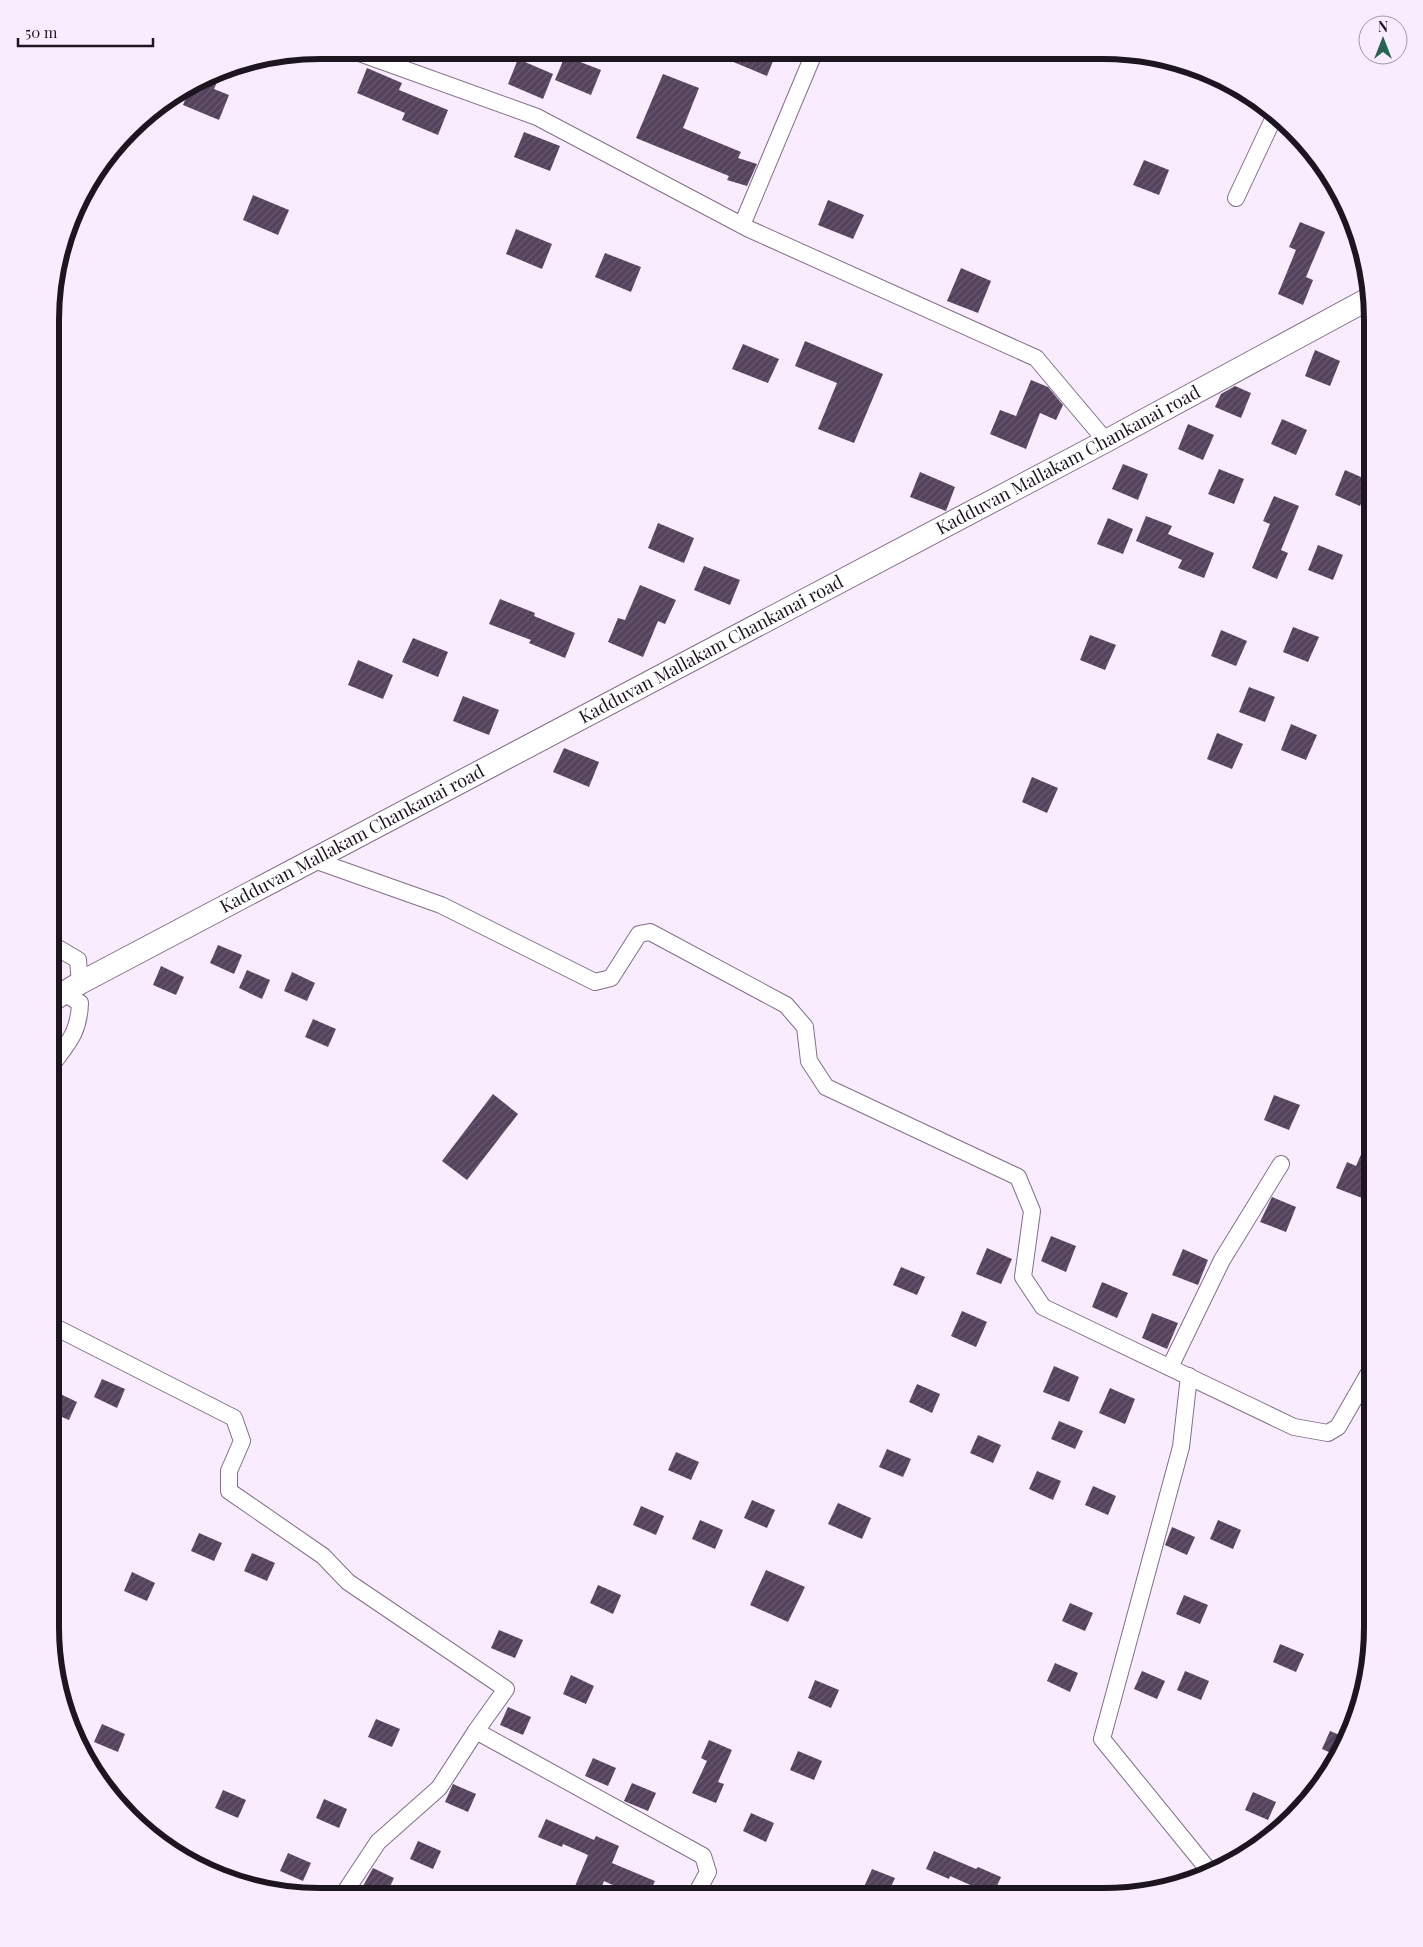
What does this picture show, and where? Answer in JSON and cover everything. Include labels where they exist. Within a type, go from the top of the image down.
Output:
[{"type":"main road","name":"Kadduvan Mallakam Chankanai road","points":[[65,993],[1106,441],[1364,301]]},
{"type":"street","points":[[376,59],[537,117],[742,225],[1036,358],[1106,441]]},
{"type":"street","points":[[742,225],[812,59]]},
{"type":"street","points":[[1236,198],[1273,122]]},
{"type":"street","points":[[314,860],[441,904],[595,982],[611,978],[639,934],[650,932],[786,1004],[805,1027],[809,1061],[826,1087],[1018,1177],[1032,1211],[1023,1277],[1042,1307],[1294,1427],[1328,1434],[1338,1427],[1364,1380]]},
{"type":"street","points":[[59,949],[78,960],[65,993],[80,1003],[79,1020],[73,1036],[59,1055]]},
{"type":"street","points":[[1170,1367],[1222,1260],[1281,1164]]},
{"type":"street","points":[[59,1330],[234,1418],[242,1442],[229,1471],[229,1491],[323,1556],[348,1582],[506,1689],[439,1788],[378,1842],[348,1888]]},
{"type":"street","points":[[1189,1376],[1181,1447],[1102,1738],[1206,1867]]},
{"type":"street","points":[[476,1731],[703,1856],[708,1872],[699,1888]]},
{"type":"building","points":[[518,59],[553,74],[543,99],[508,84]]},
{"type":"building","points":[[564,59],[573,59],[601,70],[591,95],[555,80]]},
{"type":"building","points":[[726,59],[774,59],[767,76]]},
{"type":"building","points":[[367,68],[402,83],[399,90],[448,110],[438,135],[402,120],[405,113],[357,93]]},
{"type":"building","points":[[663,74],[699,88],[683,128],[741,152],[738,158],[757,164],[747,186],[727,180],[729,176],[636,138]]},
{"type":"building","points":[[218,80],[214,89],[229,95],[219,120],[183,105],[187,95]]},
{"type":"building","points":[[524,132],[560,146],[550,171],[514,157]]},
{"type":"building","points":[[1144,160],[1169,170],[1159,195],[1133,185]]},
{"type":"building","points":[[253,195],[289,210],[278,235],[243,220]]},
{"type":"building","points":[[828,200],[864,215],[853,239],[818,225]]},
{"type":"building","points":[[1300,222],[1325,232],[1306,277],[1313,280],[1303,305],[1278,294],[1296,250],[1289,247]]},
{"type":"building","points":[[516,229],[552,244],[542,269],[506,254]]},
{"type":"building","points":[[605,253],[641,267],[631,292],[595,277]]},
{"type":"building","points":[[961,268],[991,281],[978,313],[947,301]]},
{"type":"building","points":[[805,341],[883,374],[854,443],[818,429],[837,383],[795,366]]},
{"type":"building","points":[[743,344],[779,359],[768,383],[732,369]]},
{"type":"building","points":[[1315,350],[1340,361],[1330,386],[1305,376]]},
{"type":"building","points":[[1031,380],[1048,387],[1063,405],[1056,420],[1040,413],[1026,449],[990,434],[1000,410],[1016,416]]},
{"type":"building","points":[[1235,386],[1251,393],[1241,418],[1215,407],[1221,394]]},
{"type":"building","points":[[1282,419],[1307,430],[1296,455],[1271,444]]},
{"type":"building","points":[[1188,424],[1214,435],[1203,460],[1178,449]]},
{"type":"building","points":[[1123,464],[1148,474],[1138,500],[1112,489]]},
{"type":"building","points":[[1219,469],[1244,479],[1234,504],[1208,494]]},
{"type":"building","points":[[1345,470],[1364,478],[1364,496],[1360,506],[1335,495]]},
{"type":"building","points":[[920,472],[955,487],[946,511],[910,497]]},
{"type":"building","points":[[1274,496],[1299,506],[1281,550],[1288,553],[1277,579],[1252,568],[1270,524],[1263,521]]},
{"type":"building","points":[[1146,516],[1172,526],[1168,534],[1214,553],[1204,578],[1178,568],[1182,560],[1136,541]]},
{"type":"building","points":[[1108,518],[1133,529],[1123,554],[1097,544]]},
{"type":"building","points":[[658,523],[694,538],[684,563],[648,548]]},
{"type":"building","points":[[1318,545],[1343,555],[1333,580],[1308,570]]},
{"type":"building","points":[[704,566],[740,580],[730,605],[694,590]]},
{"type":"building","points":[[640,585],[676,600],[665,624],[658,621],[643,657],[608,642],[618,618],[625,620]]},
{"type":"building","points":[[500,599],[535,613],[534,616],[575,633],[565,658],[529,643],[531,640],[489,624]]},
{"type":"building","points":[[1293,627],[1319,637],[1308,662],[1283,652]]},
{"type":"building","points":[[1221,630],[1247,641],[1236,666],[1211,656]]},
{"type":"building","points":[[1090,635],[1116,645],[1105,670],[1080,660]]},
{"type":"building","points":[[413,638],[448,652],[438,677],[402,662]]},
{"type":"building","points":[[358,660],[393,675],[383,699],[348,685]]},
{"type":"building","points":[[1249,687],[1275,697],[1265,722],[1239,712]]},
{"type":"building","points":[[463,696],[499,710],[489,735],[453,721]]},
{"type":"building","points":[[1291,724],[1317,735],[1306,760],[1281,750]]},
{"type":"building","points":[[1217,733],[1243,744],[1232,769],[1207,759]]},
{"type":"building","points":[[564,748],[599,762],[589,787],[553,772]]},
{"type":"building","points":[[1032,777],[1058,788],[1047,813],[1022,802]]},
{"type":"building","points":[[218,945],[242,955],[234,974],[210,963]]},
{"type":"building","points":[[161,966],[184,977],[176,995],[153,985]]},
{"type":"building","points":[[247,970],[270,980],[262,999],[239,988]]},
{"type":"building","points":[[292,972],[315,983],[307,1001],[284,991]]},
{"type":"building","points":[[313,1019],[336,1029],[328,1047],[305,1037]]},
{"type":"building","points":[[493,1094],[518,1114],[467,1180],[442,1161]]},
{"type":"building","points":[[1274,1095],[1300,1105],[1289,1130],[1264,1120]]},
{"type":"building","points":[[1364,1148],[1364,1193],[1362,1198],[1336,1188],[1347,1162],[1356,1166]]},
{"type":"building","points":[[1272,1197],[1296,1207],[1286,1232],[1260,1222]]},
{"type":"building","points":[[1051,1236],[1076,1246],[1066,1272],[1041,1261]]},
{"type":"building","points":[[987,1248],[1012,1259],[1001,1284],[976,1274]]},
{"type":"building","points":[[1183,1249],[1208,1260],[1198,1285],[1172,1275]]},
{"type":"building","points":[[901,1267],[925,1277],[917,1295],[893,1285]]},
{"type":"building","points":[[1102,1282],[1128,1293],[1117,1318],[1092,1307]]},
{"type":"building","points":[[962,1311],[987,1322],[976,1347],[951,1336]]},
{"type":"building","points":[[1152,1313],[1178,1323],[1167,1349],[1142,1338]]},
{"type":"building","points":[[1054,1366],[1079,1377],[1069,1402],[1043,1392]]},
{"type":"building","points":[[102,1379],[125,1389],[117,1408],[94,1397]]},
{"type":"building","points":[[917,1384],[940,1394],[932,1413],[909,1402]]},
{"type":"building","points":[[1110,1388],[1135,1399],[1125,1424],[1099,1413]]},
{"type":"building","points":[[59,1393],[77,1402],[69,1420],[59,1416]]},
{"type":"building","points":[[1059,1421],[1083,1431],[1075,1449],[1051,1439]]},
{"type":"building","points":[[978,1435],[1001,1445],[993,1463],[970,1453]]},
{"type":"building","points":[[887,1449],[911,1459],[903,1477],[879,1467]]},
{"type":"building","points":[[676,1452],[699,1462],[691,1480],[668,1470]]},
{"type":"building","points":[[1037,1471],[1061,1481],[1053,1500],[1029,1489]]},
{"type":"building","points":[[1093,1486],[1116,1496],[1108,1515],[1085,1505]]},
{"type":"building","points":[[752,1500],[775,1510],[767,1528],[744,1518]]},
{"type":"building","points":[[838,1503],[871,1518],[862,1539],[828,1524]]},
{"type":"building","points":[[641,1506],[664,1516],[656,1535],[633,1525]]},
{"type":"building","points":[[700,1520],[723,1530],[715,1549],[692,1539]]},
{"type":"building","points":[[1218,1520],[1241,1530],[1233,1549],[1210,1539]]},
{"type":"building","points":[[1172,1527],[1195,1537],[1187,1555],[1165,1545]]},
{"type":"building","points":[[199,1533],[222,1543],[214,1561],[191,1551]]},
{"type":"building","points":[[252,1553],[275,1563],[267,1581],[244,1571]]},
{"type":"building","points":[[766,1570],[805,1587],[788,1622],[750,1605]]},
{"type":"building","points":[[132,1572],[155,1583],[147,1601],[124,1591]]},
{"type":"building","points":[[598,1585],[621,1595],[613,1614],[590,1603]]},
{"type":"building","points":[[1184,1595],[1208,1605],[1200,1624],[1176,1614]]},
{"type":"building","points":[[1070,1603],[1093,1613],[1085,1631],[1062,1621]]},
{"type":"building","points":[[499,1630],[523,1640],[515,1658],[491,1648]]},
{"type":"building","points":[[1280,1644],[1304,1654],[1296,1672],[1273,1662]]},
{"type":"building","points":[[1055,1663],[1078,1673],[1070,1692],[1047,1681]]},
{"type":"building","points":[[1142,1671],[1165,1681],[1157,1699],[1134,1689]]},
{"type":"building","points":[[1185,1671],[1209,1681],[1201,1700],[1177,1690]]},
{"type":"building","points":[[571,1675],[594,1686],[586,1704],[563,1694]]},
{"type":"building","points":[[815,1680],[839,1690],[831,1708],[808,1698]]},
{"type":"building","points":[[508,1707],[531,1717],[523,1735],[500,1725]]},
{"type":"building","points":[[376,1719],[400,1729],[392,1747],[368,1737]]},
{"type":"building","points":[[102,1724],[125,1734],[118,1752],[94,1742]]},
{"type":"building","points":[[1330,1731],[1340,1735],[1332,1753],[1322,1749]]},
{"type":"building","points":[[709,1740],[732,1750],[718,1782],[724,1784],[716,1803],[692,1793],[707,1761],[701,1758]]},
{"type":"building","points":[[798,1751],[822,1761],[814,1780],[790,1770]]},
{"type":"building","points":[[593,1758],[616,1768],[608,1786],[585,1776]]},
{"type":"building","points":[[632,1783],[656,1793],[648,1811],[624,1801]]},
{"type":"building","points":[[453,1784],[476,1794],[468,1812],[445,1802]]},
{"type":"building","points":[[223,1790],[246,1800],[238,1818],[215,1808]]},
{"type":"building","points":[[1253,1792],[1276,1802],[1268,1820],[1245,1810]]},
{"type":"building","points":[[324,1799],[347,1809],[339,1828],[316,1818]]},
{"type":"building","points":[[751,1813],[774,1823],[766,1842],[743,1831]]},
{"type":"building","points":[[546,1819],[594,1840],[596,1836],[619,1846],[612,1863],[655,1881],[652,1888],[619,1888],[604,1881],[601,1888],[580,1888],[575,1886],[588,1855],[563,1844],[562,1847],[538,1837]]},
{"type":"building","points":[[418,1841],[441,1851],[433,1869],[410,1859]]},
{"type":"building","points":[[934,1851],[976,1869],[978,1867],[1001,1877],[996,1888],[977,1888],[950,1876],[949,1879],[926,1869]]},
{"type":"building","points":[[288,1853],[311,1863],[303,1881],[280,1871]]},
{"type":"building","points":[[373,1868],[394,1878],[389,1888],[368,1888],[363,1886]]},
{"type":"building","points":[[872,1869],[895,1878],[891,1888],[864,1887]]}]
